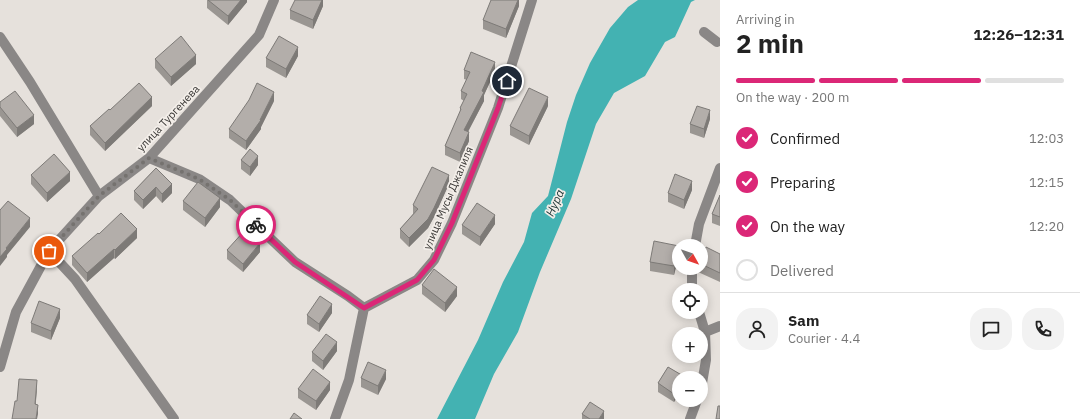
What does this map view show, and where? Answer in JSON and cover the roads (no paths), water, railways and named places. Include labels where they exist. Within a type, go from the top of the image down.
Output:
[{"type":"street","name":"улица Тургенева","points":[[0,367],[16,312],[49,251],[99,196],[149,158],[259,35],[274,0]]},
{"type":"street","name":"улица Мусы Джалиля","points":[[364,308],[417,280],[434,260],[452,223],[498,108],[532,0]]},
{"type":"street","points":[[704,32],[719,44]]},
{"type":"street","points":[[0,37],[30,82],[99,196]]},
{"type":"street","points":[[149,158],[199,179],[230,200],[295,262],[364,308],[349,380],[335,419]]},
{"type":"street","points":[[696,239],[699,224],[720,168]]},
{"type":"street","points":[[49,251],[74,279],[174,419]]},
{"type":"street","points":[[708,331],[720,326]]},
{"type":"street","points":[[690,419],[694,407]]},
{"type":"water","name":"Нура","points":[[638,0],[695,0],[691,2],[675,37],[665,42],[645,76],[614,93],[596,124],[571,199],[540,272],[518,332],[494,374],[475,419],[437,419],[478,340],[503,282],[524,242],[532,213],[548,196],[567,122],[576,95],[590,63],[610,28],[628,7]]}]
